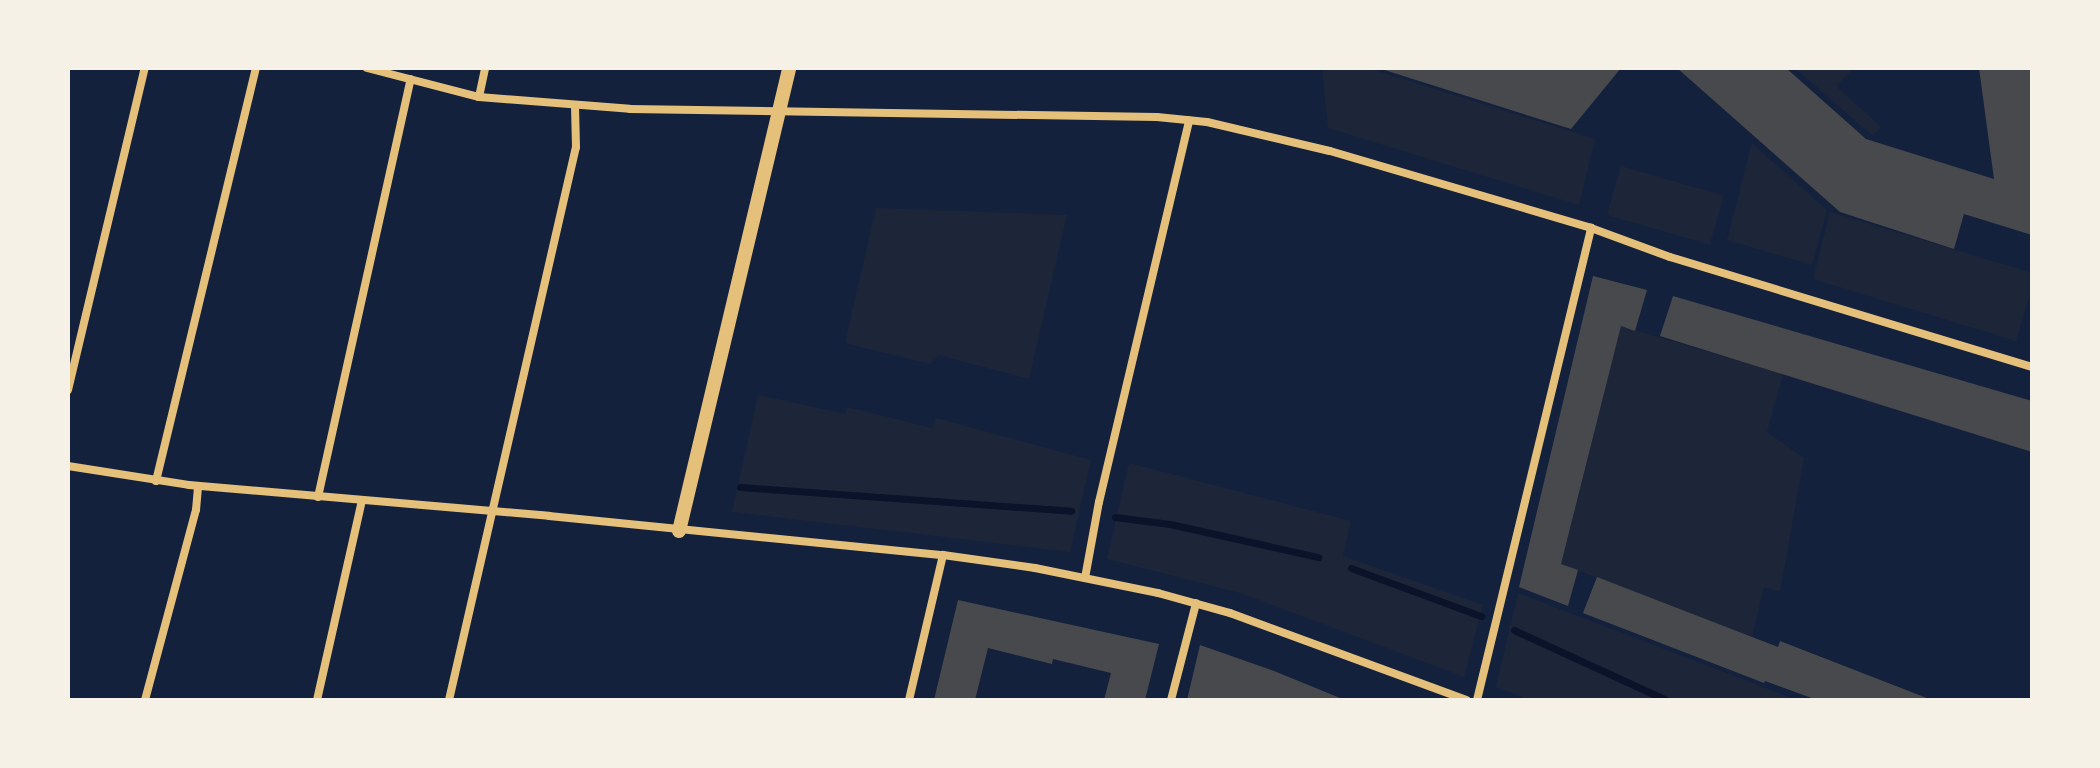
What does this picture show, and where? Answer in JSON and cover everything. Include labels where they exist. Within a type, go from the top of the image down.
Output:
[{"type":"street","points":[[68,390],[145,68]]},
{"type":"street","points":[[156,481],[256,68]]},
{"type":"street","points":[[367,68],[479,97],[575,105],[1189,120],[1330,151],[1591,228],[1670,257],[2032,367]]},
{"type":"street","points":[[479,97],[485,68]]},
{"type":"street","points":[[679,531],[789,68]]},
{"type":"street","points":[[318,497],[411,79]]},
{"type":"street","points":[[449,700],[576,147],[575,105]]},
{"type":"street","points":[[1085,578],[1099,502],[1189,120]]},
{"type":"street","points":[[1477,700],[1591,228]]},
{"type":"street","points":[[68,466],[198,486],[943,555],[1085,578],[1196,603],[1289,632],[1466,700]]},
{"type":"street","points":[[145,700],[196,510],[198,486]]},
{"type":"street","points":[[317,700],[362,501]]},
{"type":"street","points":[[909,700],[943,555]]},
{"type":"street","points":[[1171,700],[1196,603]]},
{"type":"shaded area","points":[[1322,68],[1368,68],[1595,139],[1579,205],[1328,128]]},
{"type":"shaded area","points":[[1795,68],[1854,68],[1836,86],[1881,127],[1873,136]]},
{"type":"shaded area","points":[[1752,143],[1827,210],[1812,265],[1727,240]]},
{"type":"shaded area","points":[[1621,166],[1724,195],[1710,245],[1607,215]]},
{"type":"shaded area","points":[[876,208],[1067,215],[1029,379],[938,355],[930,364],[845,343]]},
{"type":"shaded area","points":[[1830,212],[2032,273],[2032,287],[2016,341],[1813,279]]},
{"type":"shaded area","points":[[1621,326],[1783,374],[1767,432],[1804,458],[1780,592],[1764,587],[1752,637],[1561,564]]},
{"type":"shaded area","points":[[758,395],[845,414],[847,407],[932,428],[936,418],[1091,460],[1070,552],[732,512]]},
{"type":"shaded area","points":[[1129,463],[1351,521],[1343,556],[1483,605],[1464,677],[1240,593],[1107,559]]},
{"type":"shaded area","points":[[1518,593],[1797,700],[1529,700],[1496,687]]},
{"type":"building","points":[[1378,68],[1621,68],[1571,129]]},
{"type":"building","points":[[1677,68],[1786,68],[1866,139],[1994,179],[1979,68],[2032,68],[2032,235],[1964,214],[1954,249],[1840,212]]},
{"type":"building","points":[[1593,276],[1647,290],[1635,331],[1621,326],[1561,564],[1578,570],[1568,606],[1519,587]]},
{"type":"building","points":[[1673,296],[2032,401],[2032,452],[1660,336]]},
{"type":"building","points":[[1597,577],[1778,647],[1780,641],[1932,700],[1817,700],[1764,683],[1583,613]]},
{"type":"building","points":[[958,600],[1159,644],[1145,700],[1104,700],[1111,673],[1053,659],[1052,664],[988,648],[975,700],[934,700]]},
{"type":"building","points":[[1200,645],[1274,671],[1345,700],[1187,700]]},
{"type":"waterway","points":[[740,487],[1071,511]]},
{"type":"waterway","points":[[1115,517],[1170,524],[1318,557]]},
{"type":"waterway","points":[[1351,568],[1481,616]]},
{"type":"waterway","points":[[1514,630],[1666,700]]}]
